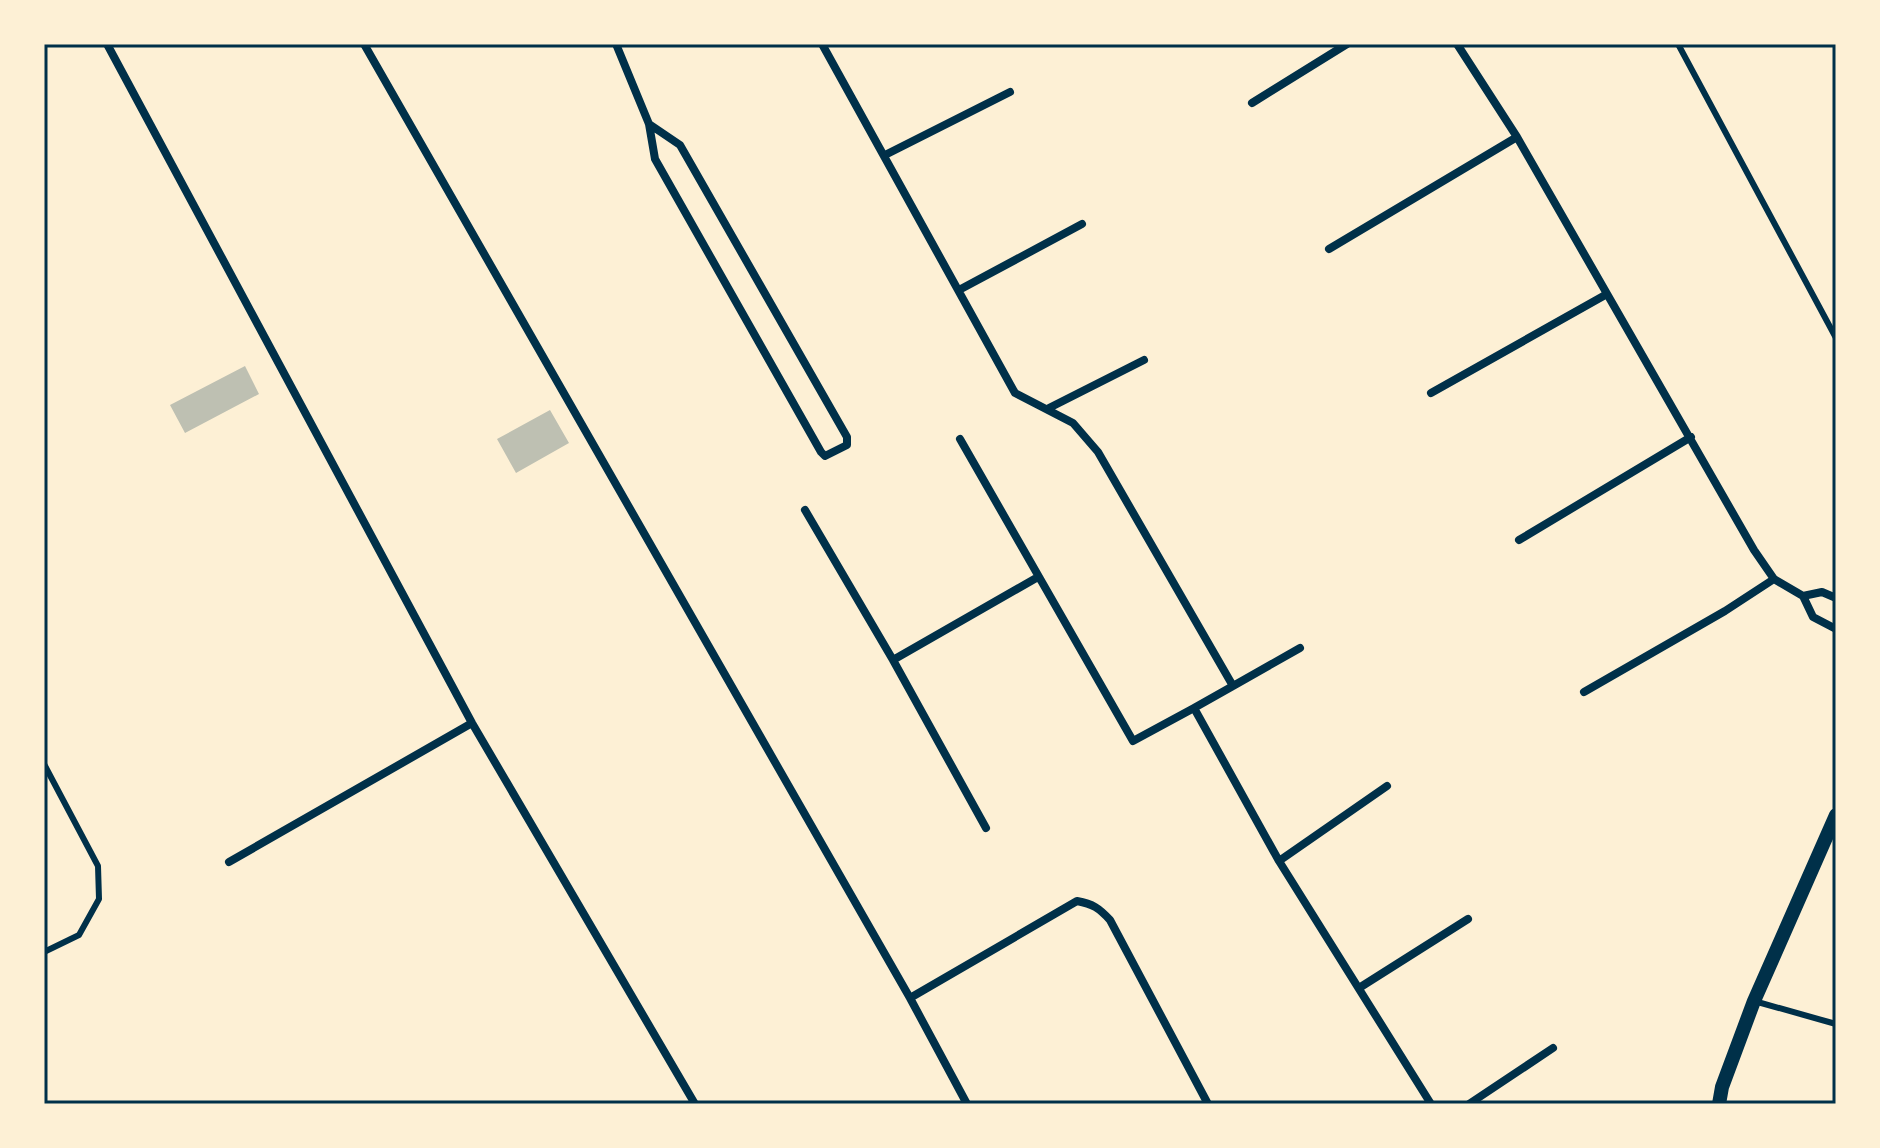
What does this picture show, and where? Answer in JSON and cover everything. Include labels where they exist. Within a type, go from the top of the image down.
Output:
[{"type":"street","points":[[107,44],[472,723],[695,1104]]},
{"type":"street","points":[[364,44],[910,998],[967,1104]]},
{"type":"street","points":[[616,44],[649,124],[655,159],[821,452],[829,456],[847,445],[847,437],[680,145],[649,124]]},
{"type":"street","points":[[822,44],[1015,393],[1073,423],[1098,452],[1233,686]]},
{"type":"street","points":[[1252,103],[1347,44]]},
{"type":"street","points":[[1457,44],[1517,137],[1754,550],[1774,579],[1803,596],[1813,617],[1836,629]]},
{"type":"street","points":[[885,155],[1010,92]]},
{"type":"street","points":[[1329,249],[1517,137]]},
{"type":"street","points":[[959,290],[1082,224]]},
{"type":"street","points":[[1431,393],[1607,294]]},
{"type":"street","points":[[1049,408],[1144,360]]},
{"type":"street","points":[[1519,540],[1691,437]]},
{"type":"street","points":[[960,439],[1133,741],[1300,648]]},
{"type":"street","points":[[805,510],[986,828]]},
{"type":"street","points":[[893,660],[1038,577]]},
{"type":"street","points":[[1584,692],[1725,611],[1774,579]]},
{"type":"street","points":[[1803,596],[1822,592],[1836,598]]},
{"type":"street","points":[[1194,708],[1279,861],[1431,1104]]},
{"type":"street","points":[[229,862],[472,723]]},
{"type":"street","points":[[1279,861],[1387,786]]},
{"type":"street","points":[[1719,1104],[1722,1087],[1754,1001],[1836,815]]},
{"type":"street","points":[[910,998],[1077,901],[1089,903],[1098,907],[1110,920],[1208,1104]]},
{"type":"street","points":[[1359,988],[1468,919]]},
{"type":"street","points":[[1469,1104],[1553,1048]]},
{"type":"lane","points":[[1678,44],[1836,338]]},
{"type":"lane","points":[[44,764],[98,866],[99,899],[79,935],[44,952]]},
{"type":"lane","points":[[1754,1001],[1836,1024]]},
{"type":"building","points":[[245,366],[259,394],[185,433],[170,405]]},
{"type":"building","points":[[550,410],[569,443],[516,473],[497,439]]}]
